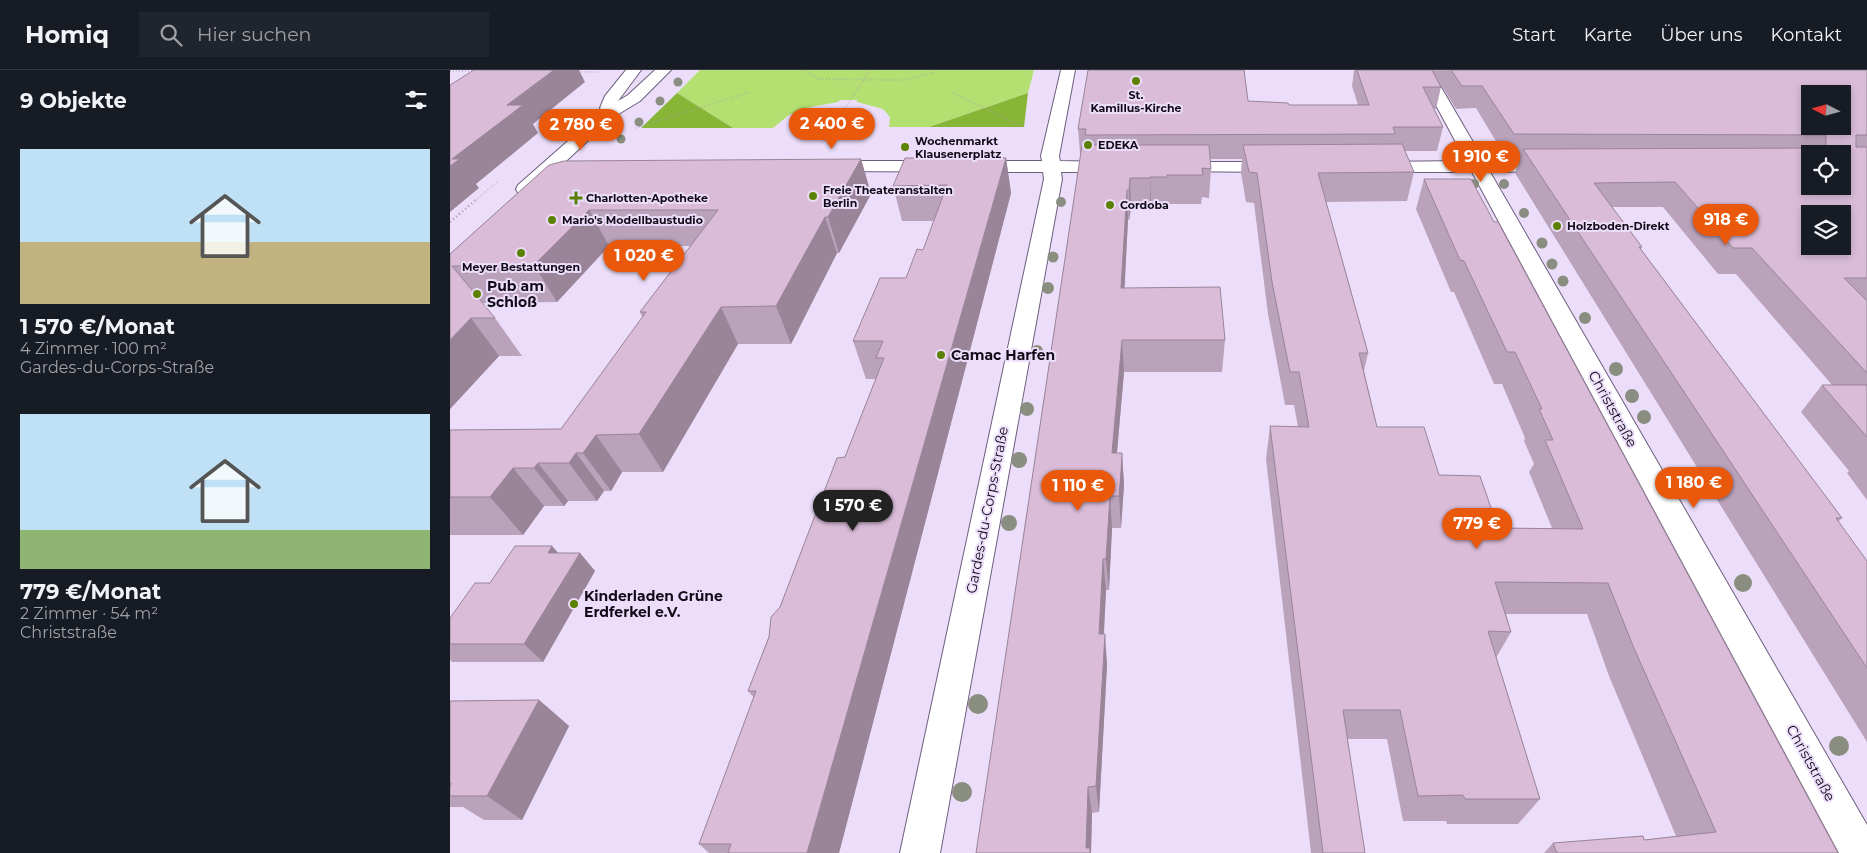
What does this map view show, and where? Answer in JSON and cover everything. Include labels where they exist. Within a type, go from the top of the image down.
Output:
[{"type":"street","points":[[606,115],[611,99],[634,70]]},
{"type":"street","points":[[514,199],[606,115],[634,98],[664,70]]},
{"type":"street","name":"Gardes-du-Corps-Straße","points":[[920,853],[1053,179],[1050,156],[1068,70]]},
{"type":"street","name":"Christstraße","points":[[1424,70],[1861,853]]},
{"type":"street","points":[[808,166],[1128,167]]},
{"type":"street","points":[[1364,166],[1573,166]]},
{"type":"street","points":[[549,167],[575,167]]},
{"type":"street","points":[[1157,167],[1295,167]]},
{"type":"path","points":[[450,71],[476,70]]},
{"type":"path","points":[[805,70],[818,79],[864,80],[903,80],[933,73],[935,70]]},
{"type":"path","points":[[820,147],[870,70]]},
{"type":"path","points":[[572,72],[602,72]]},
{"type":"path","points":[[633,129],[750,92]]},
{"type":"path","points":[[953,93],[1024,127]]},
{"type":"green space","points":[[700,70],[1034,70],[1028,93],[929,127],[889,127],[890,117],[883,109],[857,102],[857,100],[840,100],[789,115],[773,128],[733,128],[677,93]]},
{"type":"green space","points":[[677,93],[733,128],[641,128]]},
{"type":"green space","points":[[1028,93],[1024,127],[929,127]]},
{"type":"building","points":[[474,70],[554,70],[507,105],[523,105],[452,159],[460,159],[450,166],[450,85]]},
{"type":"building","points":[[1088,70],[1244,70],[1248,101],[1288,103],[1289,105],[1369,105],[1357,70],[1432,70],[1441,87],[1423,87],[1443,127],[1393,127],[1395,134],[1085,135],[1086,129],[1078,129]]},
{"type":"building","points":[[1451,70],[1867,70],[1867,135],[1856,135],[1856,147],[1867,147],[1867,278],[1844,278],[1867,301],[1867,373],[1752,248],[1733,248],[1675,182],[1594,183],[1642,247],[1639,247],[1842,518],[1836,518],[1867,561],[1867,668],[1523,149],[1801,148],[1801,195],[1851,195],[1851,145],[1826,145],[1826,135],[1851,135],[1851,85],[1801,85],[1801,135],[1514,134],[1482,86],[1462,86]]},
{"type":"building","points":[[1402,144],[1414,172],[1318,173],[1368,353],[1359,353],[1377,427],[1424,427],[1439,475],[1480,476],[1498,528],[1583,529],[1545,440],[1553,440],[1539,409],[1542,409],[1515,352],[1507,352],[1464,261],[1460,260],[1424,179],[1471,179],[1494,222],[1498,222],[1838,853],[1557,853],[1553,843],[1643,836],[1644,840],[1716,832],[1633,646],[1608,583],[1495,582],[1511,632],[1488,631],[1540,799],[1465,799],[1463,795],[1418,796],[1400,710],[1343,710],[1365,853],[1323,853],[1270,426],[1309,427],[1299,372],[1290,372],[1272,282],[1257,173],[1249,172],[1243,145]]},
{"type":"building","points":[[1082,145],[1209,145],[1211,169],[1202,168],[1203,175],[1130,178],[1129,190],[1127,190],[1121,288],[1220,287],[1225,340],[1122,340],[1112,453],[1122,453],[1121,472],[1119,496],[1110,496],[1106,559],[1103,559],[1099,634],[1105,634],[1096,786],[1088,787],[1086,848],[1090,848],[1090,853],[976,853]]},
{"type":"building","points":[[905,158],[1006,158],[807,853],[728,853],[731,844],[699,844],[756,691],[748,691],[769,637],[771,617],[780,607],[837,458],[845,457],[884,358],[876,358],[883,341],[853,341],[880,278],[906,278],[917,249],[923,250],[947,185],[893,186]]},
{"type":"building","points":[[861,159],[828,217],[825,217],[776,306],[721,307],[639,434],[596,435],[583,453],[576,453],[569,463],[538,463],[534,468],[513,468],[490,497],[450,497],[450,430],[561,429],[646,312],[640,312],[718,210],[589,210],[534,265],[452,266],[495,318],[471,318],[450,340],[450,254],[549,165],[564,161]]},
{"type":"building","points":[[1822,385],[1867,385],[1867,437]]},
{"type":"building","points":[[515,546],[552,546],[548,553],[580,553],[524,644],[450,644],[450,618],[475,583],[490,583]]},
{"type":"building","points":[[539,700],[487,796],[450,796],[450,701]]},
{"type":"place","name":"St. Kamillus-Kirche","points":[[1136,81]]},
{"type":"place","name":"EDEKA","points":[[1088,145]]},
{"type":"place","name":"Wochenmarkt Klausenerplatz","points":[[905,147]]},
{"type":"place","name":"Freie Theateranstalten Berlin","points":[[813,196]]},
{"type":"place","name":"Charlotten-Apotheke","points":[[576,198]]},
{"type":"place","name":"Cordoba","points":[[1110,205]]},
{"type":"place","name":"Mario's Modellbaustudio","points":[[552,220]]},
{"type":"place","name":"Holzboden-Direkt","points":[[1557,226]]},
{"type":"place","name":"Meyer Bestattungen","points":[[521,253]]},
{"type":"place","name":"Pub am Schloß","points":[[477,294]]},
{"type":"place","name":"Camac Harfen","points":[[941,355]]},
{"type":"place","name":"Kinderladen Grüne Erdferkel e.V.","points":[[574,604]]}]
